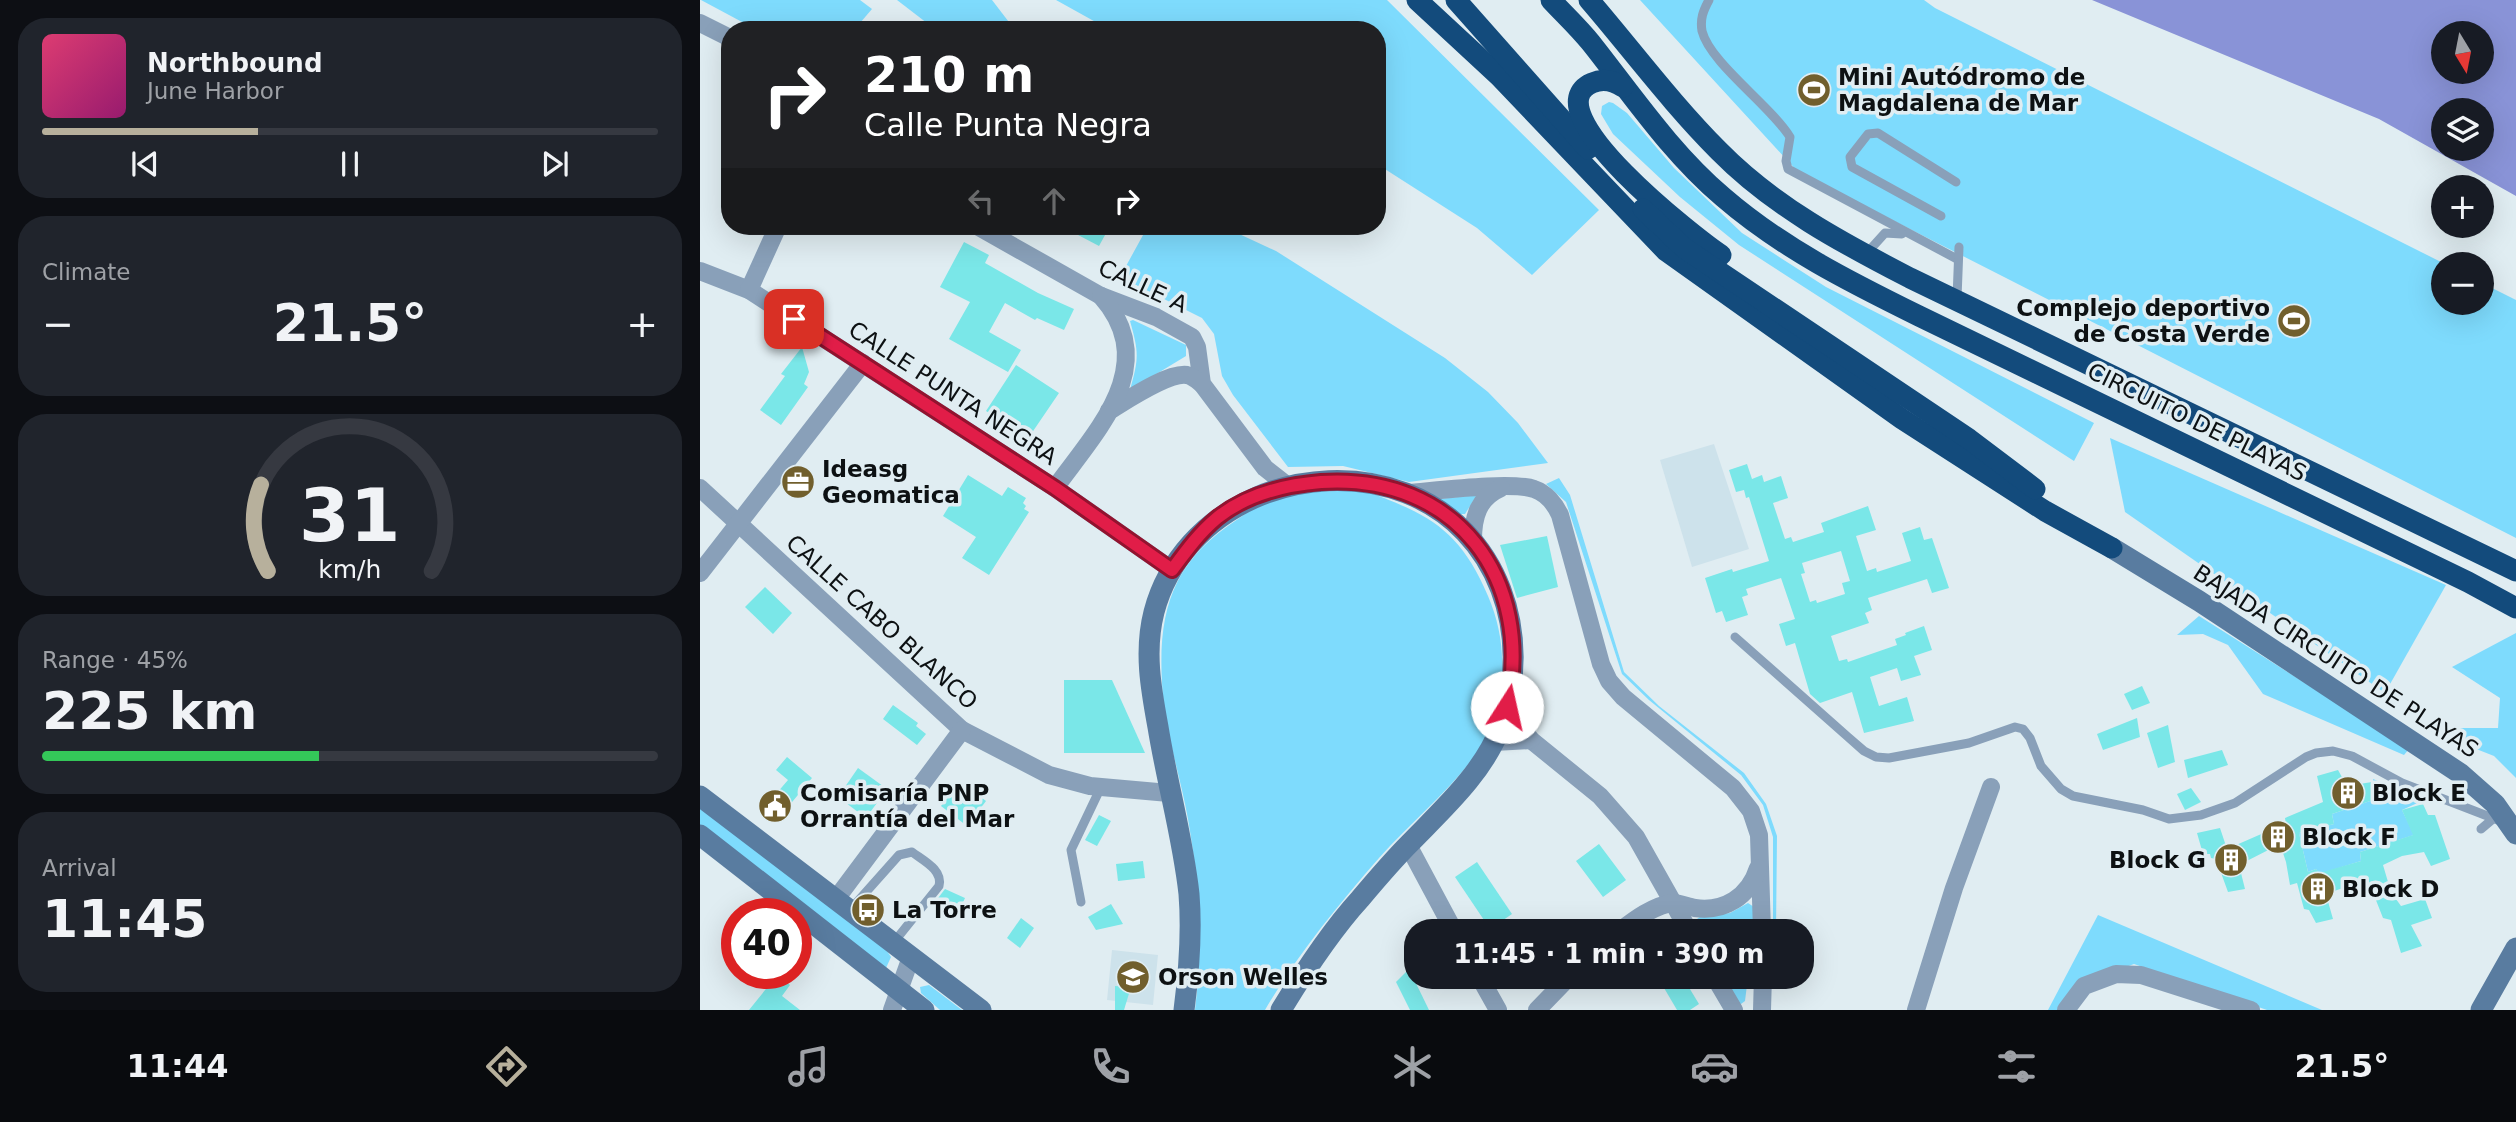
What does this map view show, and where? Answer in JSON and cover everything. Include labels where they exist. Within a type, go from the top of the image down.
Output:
[{"type":"highway","points":[[1417,0],[1499,76],[1651,238],[1676,260],[1902,419],[2045,511],[2112,548]]},
{"type":"highway","points":[[1456,0],[1625,190],[1684,248],[1969,439],[2112,548]]},
{"type":"highway","name":"CIRCUITO DE PLAYAS","points":[[1551,0],[1589,41],[1667,142],[1721,196],[1784,244],[1839,277],[2468,582],[2516,608]]},
{"type":"highway","name":"CIRCUITO DE PLAYAS","points":[[1589,0],[1679,108],[1719,151],[1783,204],[1865,255],[2516,571]]},
{"type":"highway","points":[[1623,87],[1606,81],[1591,83],[1583,90],[1578,105],[1579,114],[1586,127],[1616,164],[1702,243],[1914,386],[1969,439]]},
{"type":"street","points":[[700,23],[721,34]]},
{"type":"street","points":[[749,290],[774,235]]},
{"type":"street","name":"CALLE A","points":[[993,235],[1101,296],[1156,317],[1192,337],[1197,347],[1202,384],[1280,488]]},
{"type":"street","name":"CALLE PUNTA NEGRA","points":[[700,271],[749,290],[1055,488],[1172,570]]},
{"type":"street","points":[[1055,488],[1109,411],[1122,387],[1127,367],[1121,327],[1115,312],[1101,296]]},
{"type":"street","points":[[700,573],[863,363]]},
{"type":"street","points":[[1109,411],[1177,376],[1189,375],[1202,384]]},
{"type":"street","points":[[1184,1010],[1189,971],[1189,895],[1153,700],[1148,656],[1154,611],[1172,570],[1194,540],[1219,517],[1247,499],[1280,488],[1347,481],[1378,484],[1408,493],[1438,509],[1473,540],[1496,574],[1509,610],[1513,632],[1514,665],[1507,707],[1494,742],[1472,776],[1356,903],[1302,976],[1281,1010]]},
{"type":"street","points":[[1408,493],[1520,486],[1536,490],[1556,507],[1566,533],[1601,664],[1609,681],[1623,697],[1733,788],[1745,803],[1758,829],[1762,919]]},
{"type":"street","points":[[1473,540],[1475,516],[1480,504],[1493,492],[1504,487]]},
{"type":"street","name":"CALLE CABO BLANCO","points":[[700,488],[962,730],[1049,775],[1101,787],[1169,793]]},
{"type":"street","name":"BAJADA CIRCUITO DE PLAYAS","points":[[2112,548],[2210,608],[2461,774],[2495,804],[2507,826]]},
{"type":"street","points":[[1507,707],[1531,740],[1600,796],[1636,837],[1683,919]]},
{"type":"street","points":[[843,905],[962,730]]},
{"type":"street","points":[[1494,742],[1531,740]]},
{"type":"street","points":[[1916,1010],[1954,888],[1991,787]]},
{"type":"street","points":[[700,796],[981,1010]]},
{"type":"street","points":[[732,820],[706,840],[895,1000],[924,1010]]},
{"type":"street","points":[[1408,845],[1448,919]]},
{"type":"street","points":[[1636,919],[1674,903],[1706,908],[1735,901],[1751,885],[1760,861]]},
{"type":"street","points":[[2481,1010],[2516,948]]},
{"type":"street","points":[[895,1000],[911,957]]},
{"type":"street","points":[[2066,1010],[2084,986],[2116,974],[2141,975],[2251,1010]]},
{"type":"street","points":[[1486,989],[1497,1010]]},
{"type":"street","points":[[1537,1010],[1557,989]]},
{"type":"street","points":[[1722,989],[1734,1010]]},
{"type":"street","points":[[1762,1010],[1763,989]]},
{"type":"lane","points":[[1709,0],[1702,13],[1701,22],[1707,44],[1781,121],[1790,137],[1786,166],[1957,259]]},
{"type":"lane","points":[[1941,216],[1852,167],[1850,157],[1868,134],[1878,132],[1956,182]]},
{"type":"lane","points":[[1865,255],[1885,233],[1910,235]]},
{"type":"lane","points":[[1957,300],[1959,247]]},
{"type":"lane","points":[[1735,636],[1864,751],[1876,757],[1901,757],[1969,743],[2015,727],[2023,729],[2030,738],[2041,766],[2061,789],[2073,796],[2143,810],[2169,819],[2201,815],[2235,803],[2306,757],[2333,751],[2352,756],[2402,783],[2507,826]]},
{"type":"lane","points":[[1081,902],[1071,850],[1101,787]]},
{"type":"lane","points":[[2481,829],[2507,826]]},
{"type":"lane","points":[[843,905],[899,855],[912,852],[939,873],[939,886],[893,943]]},
{"type":"shaded area","points":[[701,0],[860,0],[872,9],[862,21],[740,21]]},
{"type":"shaded area","points":[[897,0],[992,0],[1008,21],[924,21]]},
{"type":"shaded area","points":[[1056,0],[1387,0],[1599,210],[1532,275],[1477,228],[1386,170],[1386,21],[1094,21]]},
{"type":"shaded area","points":[[1640,0],[1924,0],[1935,8],[2431,257],[2431,315],[2494,315],[2494,289],[2516,300],[2516,538],[1798,172]]},
{"type":"shaded area","points":[[2092,0],[2516,0],[2516,196],[2494,184],[2494,175],[2479,175],[2454,161],[2494,161],[2494,98],[2431,98],[2431,148],[2379,119]]},
{"type":"shaded area","points":[[1609,102],[1627,113],[1674,168],[1742,233],[1826,287],[2094,423],[2074,461],[1739,245],[1680,197],[1613,134],[1601,114],[1602,106]]},
{"type":"shaded area","points":[[1143,235],[1241,235],[1276,251],[1445,358],[1488,392],[1518,423],[1548,463],[1409,482],[1343,466],[1288,467],[1233,395],[1222,376],[1214,334],[1202,318],[1120,277]]},
{"type":"shaded area","points":[[1133,320],[1186,345],[1186,356],[1130,390],[1137,356],[1130,321]]},
{"type":"shaded area","points":[[2110,438],[2446,585],[2385,693],[2125,512]]},
{"type":"shaded area","points":[[1714,444],[1749,549],[1692,567],[1660,460]]},
{"type":"shaded area","points":[[1559,478],[1570,495],[1624,672],[1659,706],[1744,773],[1766,804],[1777,836],[1776,919],[1773,919],[1773,837],[1763,805],[1741,775],[1649,700],[1622,674],[1566,502],[1546,484]]},
{"type":"shaded area","points":[[1365,491],[1407,508],[1440,527],[1454,540],[1477,573],[1494,612],[1501,644],[1502,676],[1496,708],[1481,746],[1469,764],[1348,894],[1304,950],[1265,1010],[1195,1010],[1199,962],[1197,891],[1188,819],[1163,700],[1161,656],[1167,610],[1184,570],[1198,552],[1216,535],[1258,506],[1290,494]]},
{"type":"shaded area","points":[[1477,495],[1465,514],[1458,514],[1439,499]]},
{"type":"shaded area","points":[[2199,616],[2409,749],[2404,755],[2263,694],[2228,645],[2203,634],[2177,635]]},
{"type":"shaded area","points":[[2516,633],[2516,778],[2494,756],[2423,728],[2498,728],[2500,698],[2452,667]]},
{"type":"shaded area","points":[[2373,779],[2424,800],[2402,810],[2414,835],[2360,852],[2361,861],[2319,874],[2316,869],[2308,872],[2299,833],[2334,824],[2332,814],[2376,799]]},
{"type":"shaded area","points":[[700,806],[885,948],[891,957],[886,968],[812,912],[812,898],[794,898],[700,827]]},
{"type":"shaded area","points":[[1748,903],[1757,909],[1756,919],[1697,919],[1701,916],[1730,913]]},
{"type":"shaded area","points":[[2098,915],[2322,1010],[2267,1010],[2134,964],[2079,984],[2061,1010],[2048,1010]]},
{"type":"shaded area","name":"Orson Welles","points":[[1112,950],[1158,955],[1153,1005],[1107,1000]]},
{"type":"shaded area","points":[[929,985],[962,1010],[940,1010],[921,993],[920,987]]},
{"type":"shaded area","points":[[1730,989],[1746,989],[1745,1001],[1741,1004]]},
{"type":"building","points":[[1078,235],[1105,235],[1099,246]]},
{"type":"building","points":[[964,242],[989,255],[985,263],[1038,293],[1074,309],[1064,330],[1037,318],[1035,320],[1005,303],[989,332],[1021,350],[1008,372],[949,339],[970,302],[940,287]]},
{"type":"building","points":[[802,347],[809,372],[804,384],[808,387],[781,425],[760,410],[785,376],[781,374]]},
{"type":"building","points":[[1016,365],[1059,393],[1027,440],[1019,435],[1015,442],[992,427],[997,418],[986,411]]},
{"type":"building","points":[[1747,464],[1752,479],[1762,475],[1764,482],[1781,476],[1788,498],[1773,503],[1785,539],[1791,537],[1793,542],[1824,532],[1821,523],[1868,506],[1876,530],[1856,536],[1867,571],[1876,568],[1877,572],[1911,561],[1902,533],[1920,527],[1924,540],[1932,538],[1949,588],[1932,593],[1927,579],[1868,598],[1872,610],[1865,613],[1869,623],[1831,636],[1839,661],[1847,659],[1848,662],[1897,645],[1895,639],[1924,626],[1932,650],[1914,656],[1921,675],[1901,681],[1897,668],[1870,677],[1879,706],[1907,697],[1914,721],[1864,733],[1852,692],[1820,703],[1810,694],[1795,643],[1786,646],[1779,624],[1795,619],[1781,578],[1746,589],[1748,595],[1742,597],[1748,615],[1726,622],[1722,611],[1716,613],[1705,578],[1769,561],[1749,497],[1746,498],[1744,490],[1736,492],[1729,470]],"holes":[[[1841,551],[1850,581],[1842,583],[1845,594],[1817,603],[1816,600],[1810,602],[1801,574],[1805,573],[1802,563]]]},
{"type":"building","points":[[968,475],[1002,496],[1008,487],[1026,498],[1024,509],[1029,512],[989,575],[962,558],[976,537],[943,516]]},
{"type":"building","points":[[1547,536],[1558,587],[1517,598],[1500,545]]},
{"type":"building","points":[[765,587],[792,613],[773,634],[745,607]]},
{"type":"building","points":[[1064,680],[1112,680],[1145,753],[1064,753]]},
{"type":"building","points":[[2142,686],[2150,703],[2132,710],[2124,694]]},
{"type":"building","points":[[893,705],[918,723],[916,726],[926,734],[917,745],[883,719]]},
{"type":"building","points":[[2137,718],[2140,737],[2103,750],[2097,734]]},
{"type":"building","points":[[2168,725],[2175,762],[2158,768],[2147,733]]},
{"type":"building","points":[[2222,750],[2228,765],[2188,778],[2184,760]]},
{"type":"building","points":[[787,757],[812,778],[778,819],[764,808],[788,780],[776,770]]},
{"type":"building","points":[[858,768],[887,789],[866,818],[838,797]]},
{"type":"building","points":[[2338,770],[2347,786],[2372,782],[2376,799],[2332,814],[2334,824],[2299,833],[2308,872],[2316,869],[2319,873],[2361,861],[2360,852],[2413,835],[2402,810],[2423,804],[2428,815],[2435,815],[2450,859],[2431,866],[2424,852],[2402,856],[2383,865],[2391,892],[2401,906],[2425,899],[2432,918],[2411,925],[2422,946],[2401,953],[2391,920],[2383,918],[2368,880],[2331,892],[2327,898],[2333,919],[2316,923],[2309,910],[2304,909],[2297,883],[2290,885],[2280,844],[2239,865],[2245,889],[2228,892],[2216,859],[2211,858],[2210,854],[2203,854],[2197,833],[2220,828],[2227,849],[2286,825],[2285,818],[2323,802],[2317,776]]},
{"type":"building","points":[[960,781],[986,801],[967,826],[941,806]]},
{"type":"building","points":[[2191,788],[2201,802],[2185,810],[2177,794]]},
{"type":"building","points":[[1099,815],[1111,821],[1097,846],[1085,840]]},
{"type":"building","points":[[1599,844],[1626,880],[1603,897],[1576,861]]},
{"type":"building","points":[[1143,861],[1145,878],[1118,881],[1116,864]]},
{"type":"building","points":[[1477,862],[1512,914],[1505,919],[1483,919],[1455,877]]},
{"type":"building","points":[[945,889],[965,898],[958,913],[935,902]]},
{"type":"building","points":[[1111,904],[1123,924],[1096,930],[1088,917]]},
{"type":"building","points":[[1021,918],[1034,928],[1020,948],[1007,938]]},
{"type":"building","points":[[1404,974],[1404,989],[1419,989],[1429,1010],[1410,1010],[1396,982]]},
{"type":"building","points":[[1115,986],[1131,987],[1124,1010],[1115,1010]]},
{"type":"building","points":[[766,989],[787,989],[782,996],[800,1010],[749,1010]]},
{"type":"building","points":[[1665,989],[1690,989],[1699,1004],[1690,1010],[1677,1010]]},
{"type":"place","name":"Mini Autódromo de Magdalena de Mar","points":[[1814,90]]},
{"type":"place","name":"Complejo deportivo de Costa Verde","points":[[2294,321]]},
{"type":"place","name":"Ideasg Geomatica","points":[[798,482]]},
{"type":"place","name":"Block E","points":[[2348,793]]},
{"type":"place","name":"Comisaría PNP Orrantía del Mar","points":[[775,806]]},
{"type":"place","name":"Block F","points":[[2278,837]]},
{"type":"place","name":"Block G","points":[[2231,860]]},
{"type":"place","name":"Block D","points":[[2318,889]]},
{"type":"place","name":"La Torre","points":[[868,910]]},
{"type":"place","name":"Orson Welles","points":[[1133,977]]},
{"type":"route","points":[[794,319],[1055,488],[1172,570],[1194,540],[1219,517],[1247,499],[1297,483],[1347,481],[1378,484],[1408,493],[1438,509],[1473,540],[1486,557],[1502,588],[1509,610],[1514,648],[1507,707]]}]
